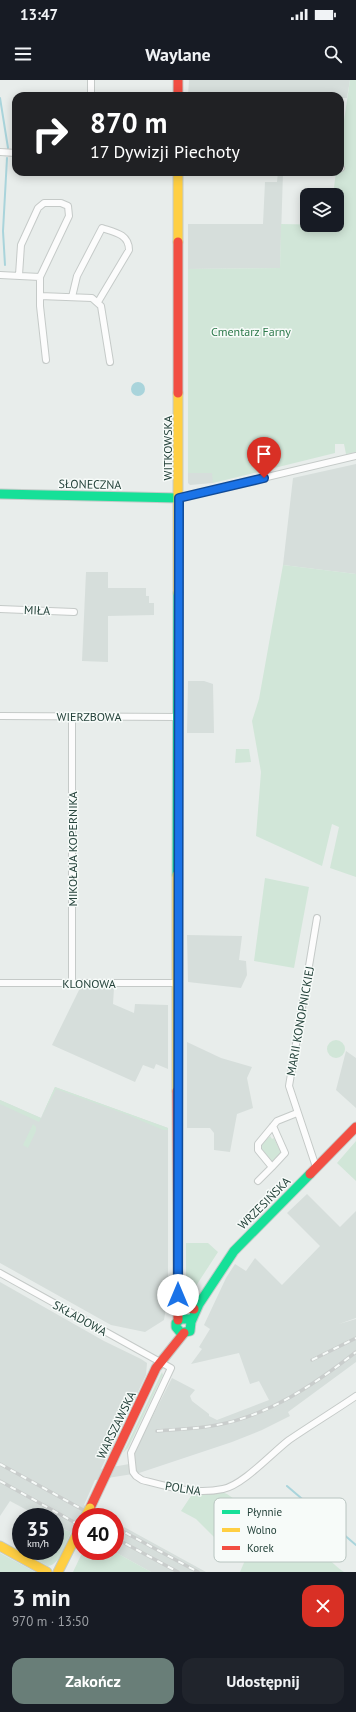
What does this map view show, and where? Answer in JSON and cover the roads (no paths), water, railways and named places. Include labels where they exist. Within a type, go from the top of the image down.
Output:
[{"type":"street","points":[[91,80],[91,92]]},
{"type":"street","points":[[178,80],[178,92]]},
{"type":"street","points":[[0,152],[12,153]]},
{"type":"street","name":"WITKOWSKA","points":[[178,176],[179,1303],[185,1320],[176,1327],[181,1332]]},
{"type":"street","points":[[18,275],[21,245],[38,208],[44,203],[61,203],[68,206],[69,216],[40,277],[40,296],[46,360]]},
{"type":"street","points":[[72,297],[77,276],[102,228],[124,236],[128,242],[129,250],[98,302]]},
{"type":"street","points":[[0,275],[40,277]]},
{"type":"street","points":[[40,296],[92,298],[98,302],[101,306],[110,362]]},
{"type":"street","points":[[179,498],[356,456]]},
{"type":"street","name":"SŁONECZNA","points":[[0,494],[179,498]]},
{"type":"street","name":"MIŁA","points":[[0,609],[74,612]]},
{"type":"street","name":"WIERZBOWA","points":[[0,716],[178,717]]},
{"type":"street","name":"MIKOŁAJA KOPERNIKA","points":[[72,716],[72,982]]},
{"type":"street","name":"MARII KONOPNICKIEJ","points":[[316,1167],[288,1086],[317,918]]},
{"type":"street","name":"KLONOWA","points":[[0,982],[178,983]]},
{"type":"street","points":[[272,1166],[258,1150],[258,1144],[277,1121],[297,1113]]},
{"type":"street","points":[[258,1181],[285,1153],[273,1126]]},
{"type":"street","name":"WRZESIŃSKA","points":[[181,1332],[190,1331],[185,1320],[196,1307],[234,1251],[356,1127]]},
{"type":"street","name":"SKŁADOWA","points":[[0,1273],[161,1362]]},
{"type":"street","points":[[179,1303],[196,1307]]},
{"type":"street","name":"WARSZAWSKA","points":[[90,1508],[161,1362],[174,1347],[181,1332]]},
{"type":"street","name":"POLNA","points":[[161,1362],[172,1368],[132,1449],[130,1458],[132,1468],[136,1476],[142,1480],[187,1491],[200,1492],[225,1489],[250,1472],[294,1437],[356,1396]]},
{"type":"street","points":[[58,1572],[72,1545]]},
{"type":"street","points":[[0,1546],[47,1572]]},
{"type":"water","points":[[138,382],[143,384],[145,389],[143,394],[138,396],[133,394],[131,389],[133,384]]},
{"type":"waterway","points":[[0,98],[8,148]]},
{"type":"waterway","points":[[5,265],[3,231],[7,158]]},
{"type":"waterway","points":[[287,1486],[301,1498]]},
{"type":"waterway","points":[[346,1536],[356,1545]]},
{"type":"railway","points":[[312,1360],[356,1338]]},
{"type":"railway","points":[[157,1431],[217,1425],[255,1414],[308,1387],[356,1352]]},
{"type":"railway","points":[[0,1464],[80,1508]]},
{"type":"railway","points":[[0,1481],[72,1521]]},
{"type":"railway","points":[[124,1532],[198,1572]]},
{"type":"railway","points":[[124,1543],[178,1572]]},
{"type":"park label","name":"Cmentarz Farny","points":[[251,331]]}]
